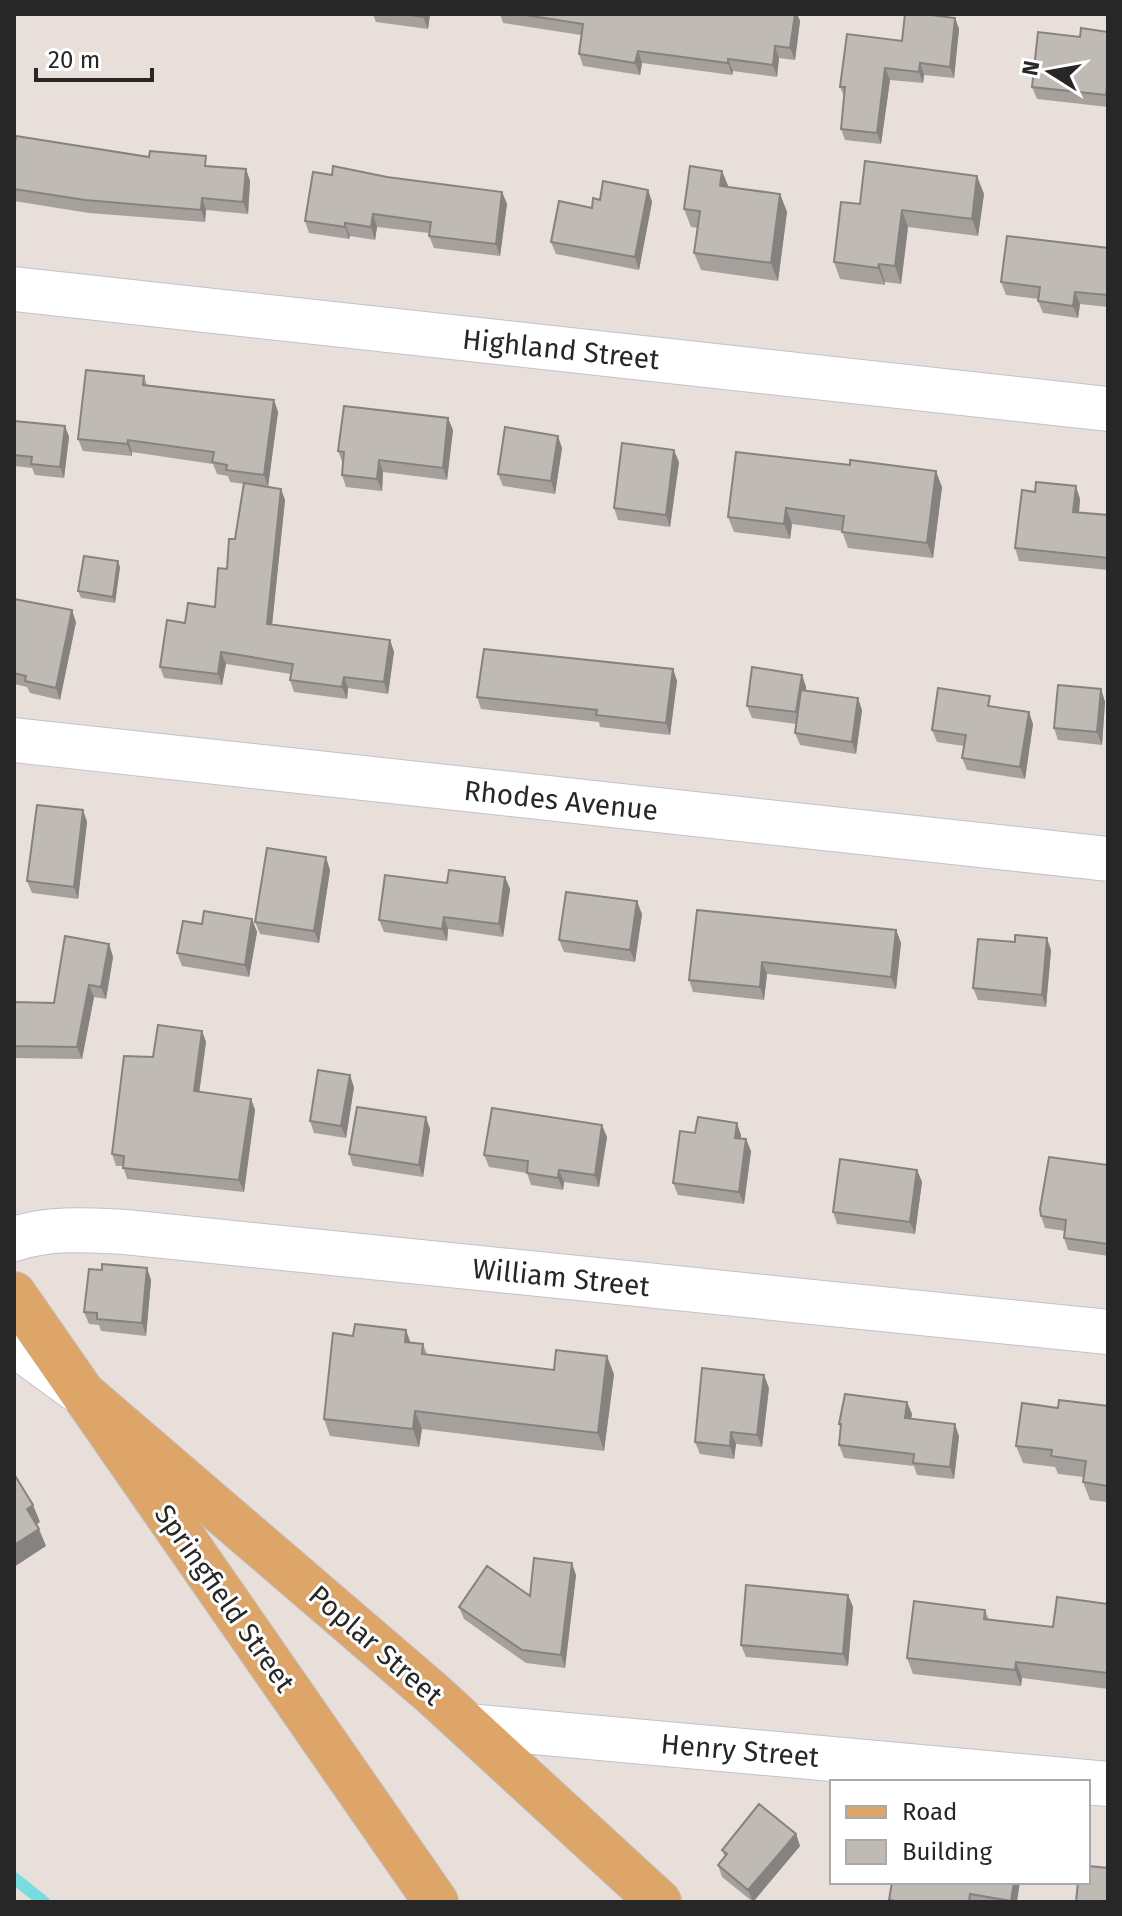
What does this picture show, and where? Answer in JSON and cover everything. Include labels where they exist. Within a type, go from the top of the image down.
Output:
[{"type":"main road","name":"Springfield Street","points":[[14,1294],[436,1902]]},
{"type":"main road","name":"Poplar Street","points":[[86,1396],[468,1726],[659,1902]]},
{"type":"street","name":"Highland Street","points":[[14,289],[1108,409]]},
{"type":"street","name":"Rhodes Avenue","points":[[14,740],[1108,859]]},
{"type":"street","name":"William Street","points":[[14,1239],[42,1232],[71,1230],[125,1232],[1108,1332]]},
{"type":"street","points":[[14,1344],[86,1396]]},
{"type":"street","name":"Henry Street","points":[[468,1726],[1064,1780]]},
{"type":"building","points":[[519,14],[795,14],[790,48],[775,46],[773,65],[728,59],[728,63],[638,51],[635,63],[579,54],[583,24]]},
{"type":"building","points":[[905,14],[955,18],[950,67],[920,63],[919,72],[885,68],[877,133],[841,129],[845,87],[840,87],[847,34],[902,41]]},
{"type":"building","points":[[1081,28],[1108,32],[1106,95],[1032,87],[1038,32],[1080,37]]},
{"type":"building","points":[[16,136],[149,157],[150,151],[206,156],[205,166],[246,169],[243,202],[202,198],[201,210],[85,200],[14,189]]},
{"type":"building","points":[[865,161],[977,176],[972,219],[902,210],[895,266],[879,264],[878,268],[834,262],[841,202],[860,204]]},
{"type":"building","points":[[333,166],[387,177],[502,192],[496,244],[429,236],[431,222],[373,214],[371,227],[305,221],[313,172],[332,175]]},
{"type":"building","points":[[690,166],[722,171],[720,186],[780,194],[771,263],[694,253],[700,211],[684,209]]},
{"type":"building","points":[[603,181],[648,190],[635,257],[551,242],[559,201],[592,208],[593,198],[600,200]]},
{"type":"building","points":[[1007,236],[1108,248],[1108,295],[1075,292],[1073,306],[1038,301],[1040,287],[1001,282]]},
{"type":"building","points":[[86,370],[144,376],[143,385],[274,400],[264,475],[226,470],[227,465],[212,462],[214,452],[128,440],[127,444],[78,439]]},
{"type":"building","points":[[344,406],[448,418],[443,468],[379,460],[377,479],[342,475],[344,452],[338,451]]},
{"type":"building","points":[[14,421],[65,426],[60,467],[31,464],[32,457],[14,455]]},
{"type":"building","points":[[505,427],[558,436],[551,481],[498,474]]},
{"type":"building","points":[[622,443],[674,450],[666,515],[614,508]]},
{"type":"building","points":[[736,452],[850,465],[850,460],[936,471],[927,543],[842,532],[844,516],[786,508],[784,524],[728,517]]},
{"type":"building","points":[[1036,482],[1076,486],[1073,512],[1108,515],[1108,558],[1015,548],[1022,490],[1035,492]]},
{"type":"building","points":[[244,483],[281,489],[267,624],[390,640],[384,682],[344,677],[342,687],[290,680],[293,664],[221,652],[218,674],[160,667],[167,620],[185,623],[188,603],[215,607],[218,568],[227,569],[229,539],[235,539]]},
{"type":"building","points":[[84,556],[118,561],[113,597],[78,591]]},
{"type":"building","points":[[14,599],[72,610],[56,688],[25,681],[26,676],[14,673]]},
{"type":"building","points":[[484,649],[673,669],[666,723],[596,715],[597,710],[477,697]]},
{"type":"building","points":[[752,667],[802,675],[796,712],[747,706]]},
{"type":"building","points":[[1058,685],[1101,689],[1097,732],[1054,728]]},
{"type":"building","points":[[938,688],[990,696],[988,706],[1029,712],[1020,767],[962,758],[966,735],[932,730]]},
{"type":"building","points":[[801,690],[858,698],[852,742],[795,733]]},
{"type":"building","points":[[37,805],[83,810],[74,887],[27,881]]},
{"type":"building","points":[[267,848],[326,857],[314,931],[255,922]]},
{"type":"building","points":[[449,870],[505,877],[499,924],[444,917],[442,929],[379,920],[385,875],[447,883]]},
{"type":"building","points":[[566,892],[637,901],[630,950],[559,940]]},
{"type":"building","points":[[697,910],[896,930],[891,977],[762,962],[760,987],[689,980]]},
{"type":"building","points":[[204,911],[252,919],[245,965],[177,953],[183,921],[202,924]]},
{"type":"building","points":[[1015,935],[1047,938],[1042,995],[973,988],[978,939],[1015,942]]},
{"type":"building","points":[[65,936],[109,944],[101,987],[89,985],[77,1047],[14,1046],[14,1002],[54,1003]]},
{"type":"building","points":[[158,1025],[202,1031],[194,1091],[251,1099],[239,1180],[123,1168],[124,1156],[112,1154],[124,1056],[153,1057]]},
{"type":"building","points":[[318,1070],[350,1075],[341,1126],[310,1121]]},
{"type":"building","points":[[357,1107],[426,1117],[419,1165],[349,1154]]},
{"type":"building","points":[[492,1108],[602,1125],[595,1175],[559,1170],[558,1178],[527,1173],[528,1161],[484,1155]]},
{"type":"building","points":[[698,1117],[737,1123],[735,1138],[746,1139],[739,1192],[673,1183],[680,1131],[695,1133]]},
{"type":"building","points":[[1049,1157],[1108,1165],[1108,1244],[1064,1238],[1066,1220],[1041,1216]]},
{"type":"building","points":[[840,1159],[917,1170],[910,1222],[833,1212]]},
{"type":"building","points":[[102,1264],[147,1268],[142,1323],[97,1319],[97,1313],[84,1312],[89,1269],[102,1270]]},
{"type":"building","points":[[355,1324],[406,1330],[405,1342],[423,1344],[422,1354],[554,1370],[556,1350],[607,1356],[598,1433],[415,1411],[413,1429],[324,1419],[333,1333],[353,1336]]},
{"type":"building","points":[[702,1368],[764,1375],[757,1435],[731,1432],[730,1446],[695,1442]]},
{"type":"building","points":[[845,1394],[907,1402],[905,1418],[955,1424],[950,1467],[913,1463],[914,1454],[839,1445],[839,1424]]},
{"type":"building","points":[[1059,1400],[1108,1406],[1108,1486],[1083,1482],[1086,1461],[1051,1456],[1052,1450],[1016,1446],[1022,1403],[1058,1408]]},
{"type":"building","points":[[14,1474],[33,1505],[27,1509],[39,1529],[14,1545]]},
{"type":"building","points":[[534,1558],[572,1563],[561,1655],[522,1650],[459,1607],[487,1566],[530,1596]]},
{"type":"building","points":[[746,1585],[848,1595],[843,1654],[741,1645]]},
{"type":"building","points":[[1057,1597],[1108,1604],[1108,1673],[1016,1662],[1015,1670],[907,1658],[914,1601],[985,1610],[984,1619],[1053,1627]]},
{"type":"building","points":[[759,1804],[796,1834],[748,1890],[718,1865],[727,1854],[722,1850]]},
{"type":"building","points":[[1090,1866],[1108,1868],[1108,1902],[1076,1902],[1078,1884],[1090,1884]]},
{"type":"building","points":[[892,1884],[1014,1884],[1011,1901],[970,1894],[969,1902],[889,1900]]},
{"type":"waterway","points":[[14,1878],[44,1902]]}]
